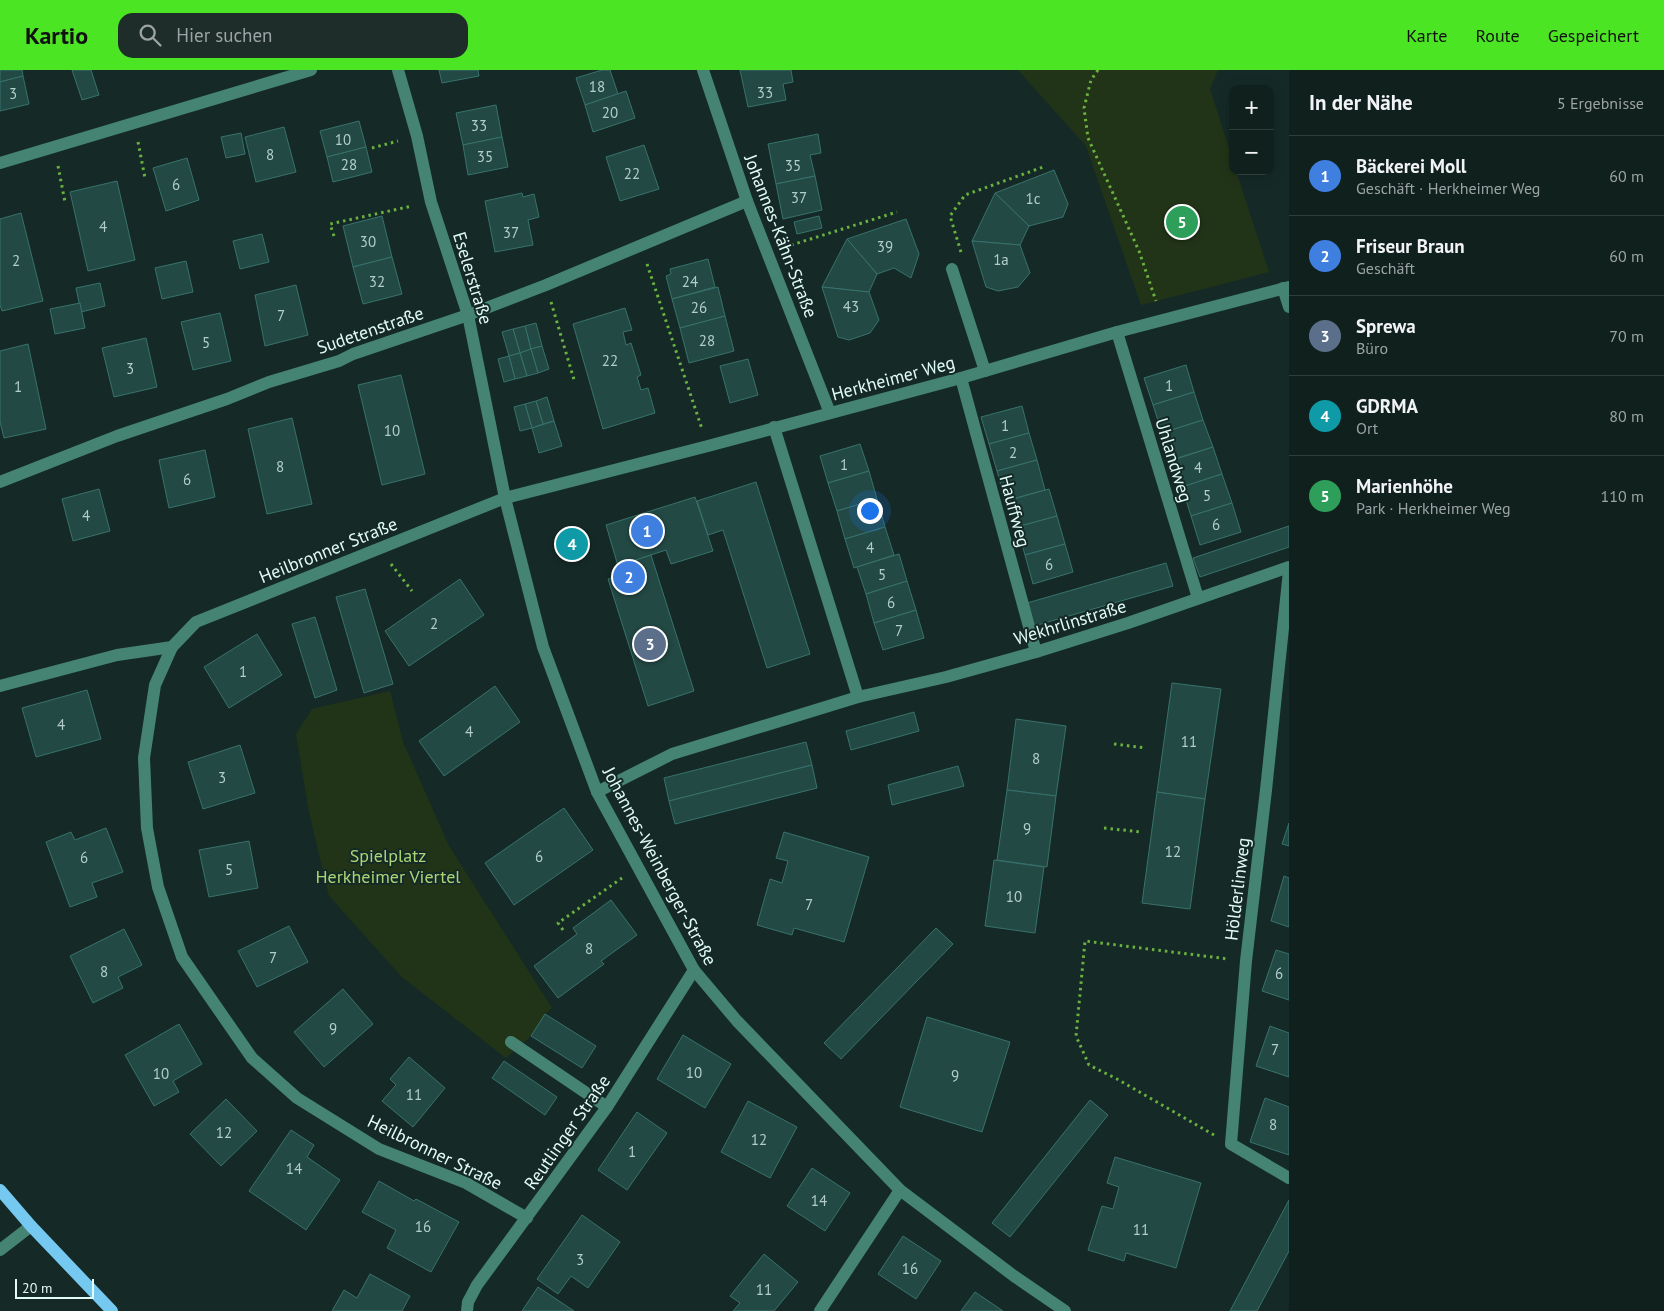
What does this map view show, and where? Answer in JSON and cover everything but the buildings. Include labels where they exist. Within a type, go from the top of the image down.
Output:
[{"type":"main road","points":[[0,1190],[31,1226],[112,1311]]},
{"type":"street","points":[[0,163],[311,70]]},
{"type":"street","name":"Eselerstraße","points":[[398,70],[417,136],[431,202],[468,314],[504,498]]},
{"type":"street","name":"Johannes-Kähn-Straße","points":[[703,70],[747,201],[830,413]]},
{"type":"street","name":"Sudetenstraße","points":[[0,482],[117,436],[227,399],[269,382],[338,361],[546,285],[747,201]]},
{"type":"street","points":[[952,269],[985,371]]},
{"type":"street","points":[[1286,288],[1289,307]]},
{"type":"street","name":"Herkheimer Weg","points":[[504,498],[708,446],[961,378],[1116,332],[1286,288]]},
{"type":"street","name":"Uhlandweg","points":[[1116,332],[1198,598]]},
{"type":"street","name":"Hauffweg","points":[[961,378],[1036,652]]},
{"type":"street","points":[[774,427],[858,697]]},
{"type":"street","name":"Heilbronner Straße","points":[[504,498],[196,622],[172,647],[155,685],[144,758],[147,828],[158,887],[182,957],[252,1058],[297,1098],[379,1149],[466,1183],[527,1218]]},
{"type":"street","name":"Johannes-Weinberger-Straße","points":[[504,498],[544,647],[597,792],[694,970],[737,1021],[900,1190],[1014,1276],[1065,1311]]},
{"type":"street","name":"Wekhrlinstraße","points":[[597,792],[672,754],[858,697],[946,677],[1036,652],[1289,567]]},
{"type":"street","name":"Hölderlinweg","points":[[1231,1144],[1246,961],[1289,571]]},
{"type":"street","points":[[0,686],[118,655],[172,647]]},
{"type":"street","name":"Reutlinger Straße","points":[[467,1311],[468,1302],[477,1285],[607,1107],[694,970]]},
{"type":"street","points":[[510,1042],[607,1107]]},
{"type":"street","points":[[1231,1144],[1289,1178]]},
{"type":"street","points":[[820,1311],[900,1190]]},
{"type":"street","points":[[0,1250],[31,1226]]},
{"type":"path","points":[[1098,70],[1091,80],[1084,108],[1088,138],[1139,251],[1163,321]]},
{"type":"path","points":[[134,124],[146,178]]},
{"type":"path","points":[[372,148],[417,136]]},
{"type":"path","points":[[55,147],[65,202]]},
{"type":"path","points":[[962,254],[950,216],[965,195],[1046,166]]},
{"type":"path","points":[[334,236],[330,224],[431,202]]},
{"type":"path","points":[[767,253],[897,212]]},
{"type":"path","points":[[641,245],[708,446]]},
{"type":"path","points":[[546,285],[574,383]]},
{"type":"path","points":[[378,548],[412,592]]},
{"type":"path","points":[[1114,744],[1146,748]]},
{"type":"path","points":[[1104,828],[1141,832]]},
{"type":"path","points":[[563,930],[558,924],[638,867]]},
{"type":"path","points":[[1231,1144],[1089,1065],[1076,1036],[1085,941],[1246,961]]},
{"type":"green space","points":[[1018,70],[1218,70],[1210,89],[1229,148],[1229,175],[1237,175],[1269,272],[1141,305],[1086,146]]},
{"type":"green space","name":"Spielplatz Herkheimer Viertel","points":[[390,691],[403,742],[449,846],[552,1008],[545,1014],[531,1036],[506,1058],[402,977],[329,896],[309,812],[296,734],[312,709]]},
{"type":"place","name":"Marienhöhe","points":[[1182,222]]},
{"type":"place","name":"Bäckerei Moll","points":[[647,531]]},
{"type":"place","name":"GDRMA","points":[[572,544]]},
{"type":"place","name":"Friseur Braun","points":[[629,577]]},
{"type":"place","name":"Sprewa","points":[[650,644]]}]
